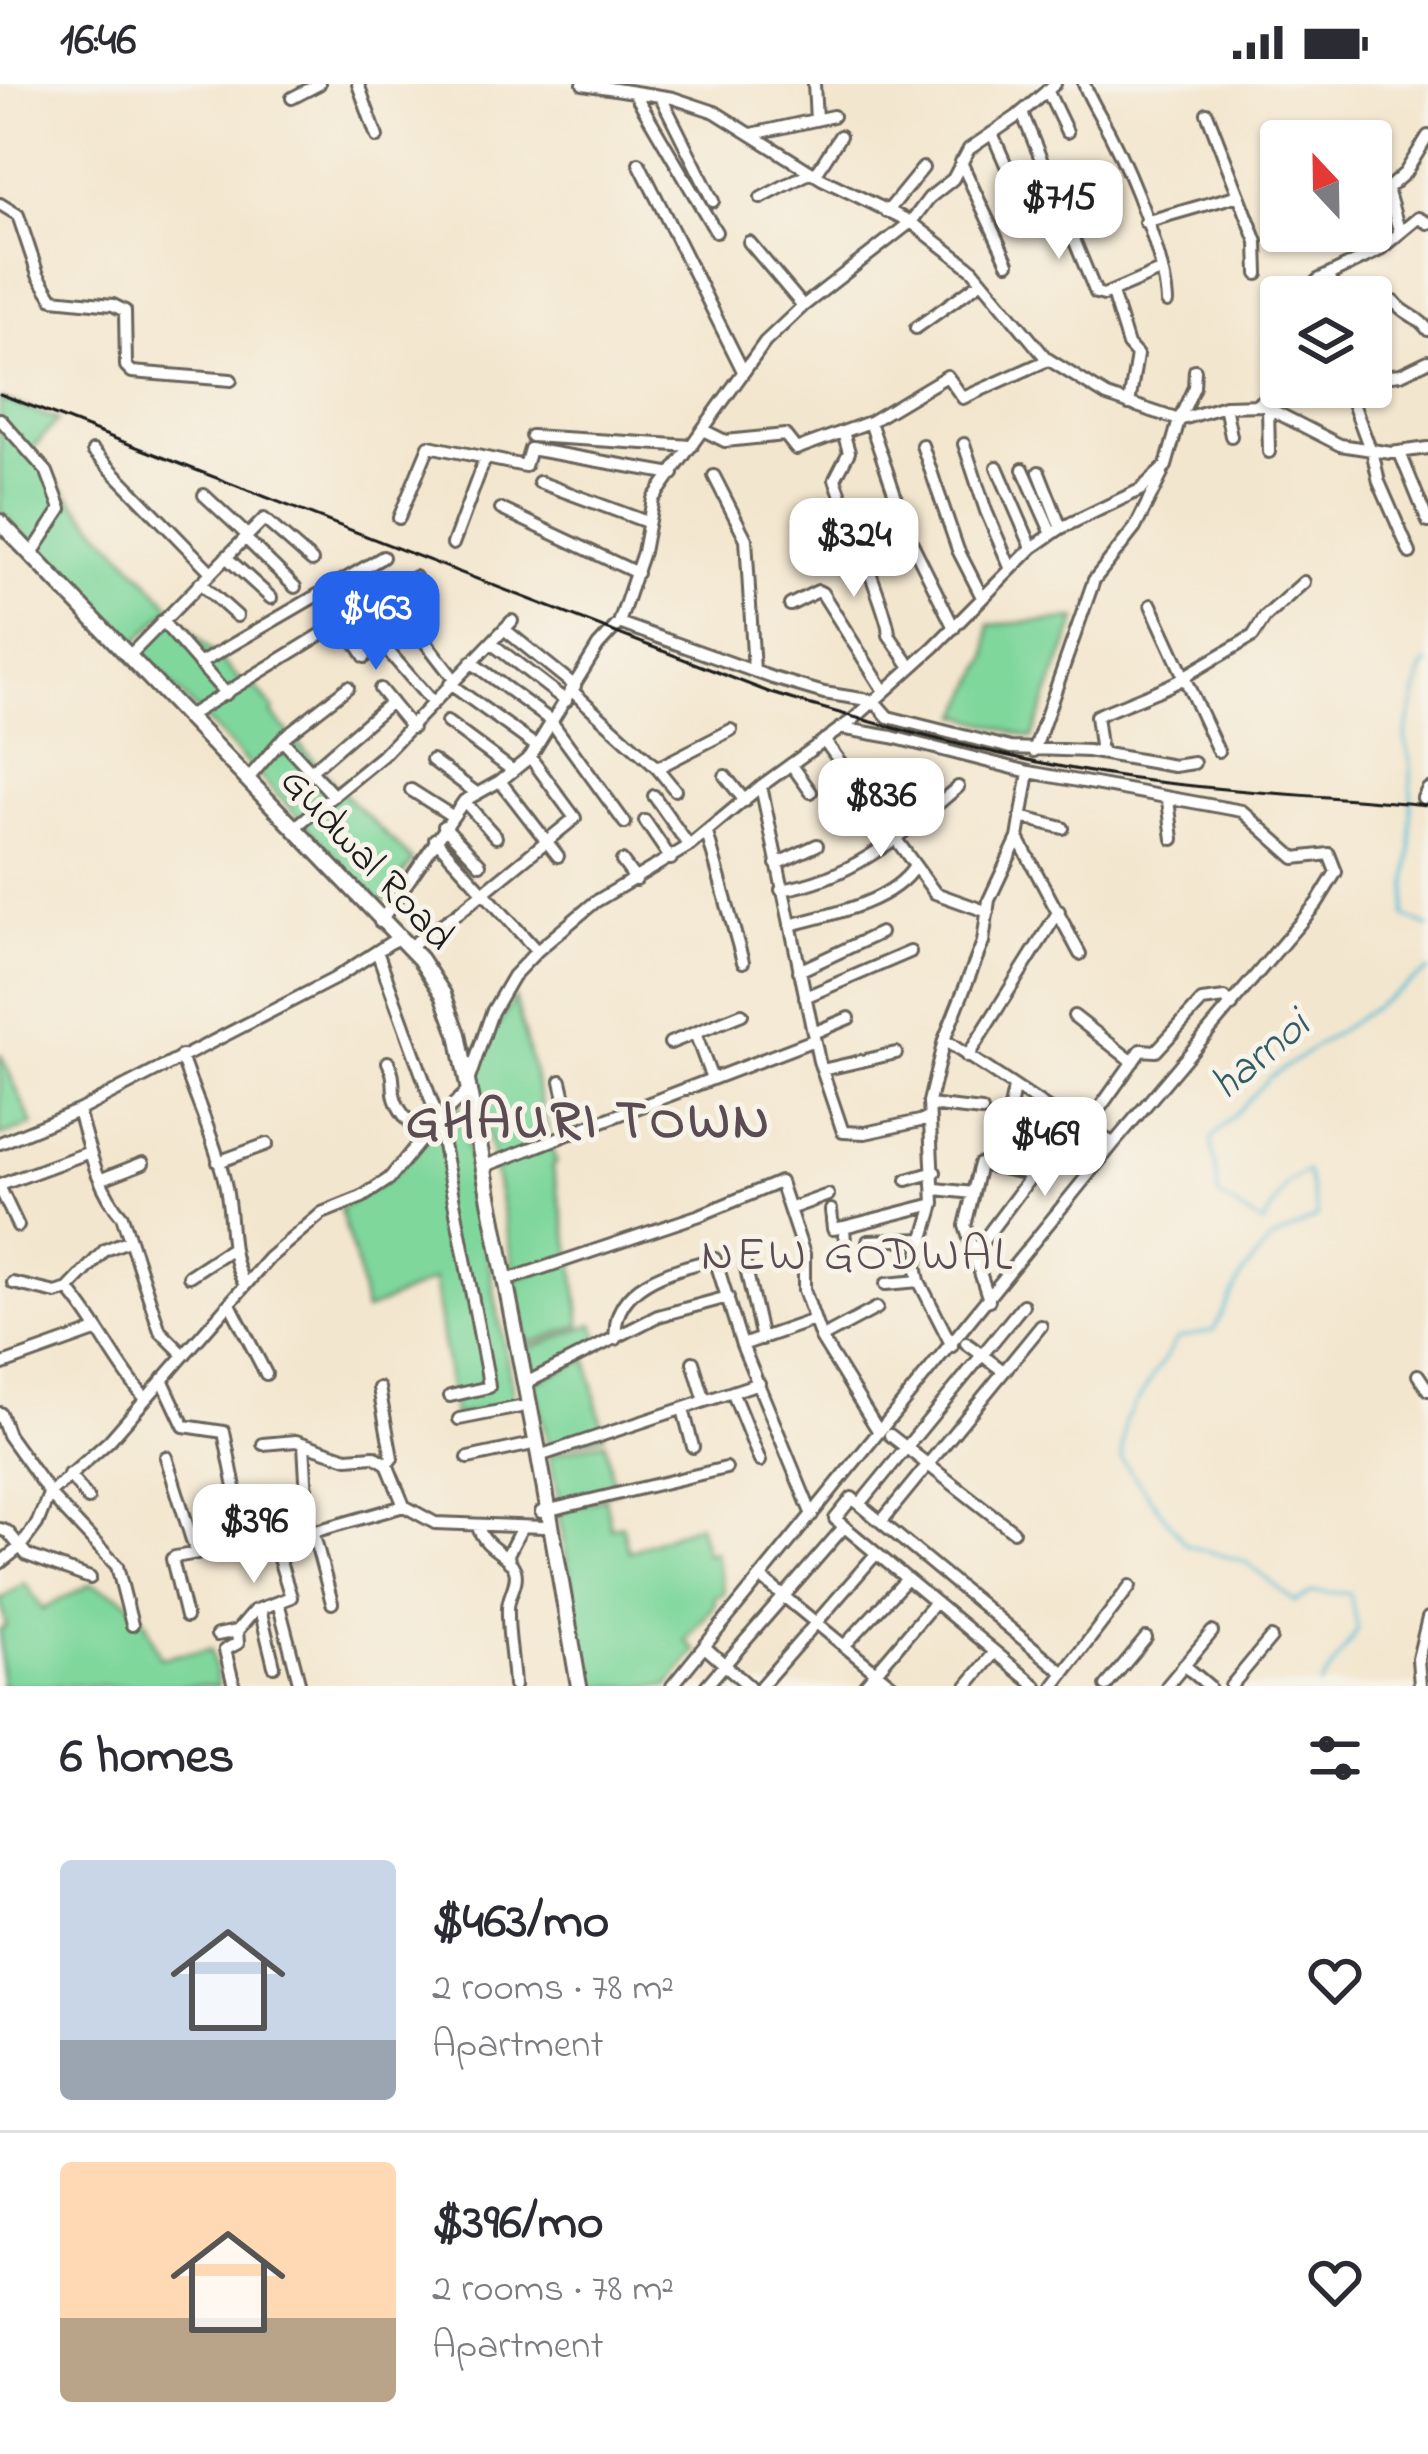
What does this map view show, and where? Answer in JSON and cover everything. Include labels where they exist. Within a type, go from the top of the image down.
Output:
[{"type":"main road","name":"Gudwal Road","points":[[0,522],[400,943]]},
{"type":"main road","name":"Gudwal Road","points":[[0,533],[433,976],[452,1015],[520,1407],[534,1450]]},
{"type":"main road","name":"Gudwal Road","points":[[466,1089],[524,1384],[574,1686]]},
{"type":"street","points":[[292,98],[319,84]]},
{"type":"street","points":[[358,84],[377,137]]},
{"type":"street","points":[[583,84],[665,97],[715,112],[813,173],[911,222],[973,270],[1048,360],[1081,382],[1178,420],[1225,406],[1260,406]]},
{"type":"street","points":[[669,84],[665,97],[713,201]]},
{"type":"street","points":[[814,84],[816,119]]},
{"type":"street","points":[[1084,84],[1112,138],[1145,222],[1162,270],[1167,302]]},
{"type":"street","points":[[380,922],[470,796],[500,781],[533,751],[598,646],[619,623],[637,573],[652,499],[765,342],[803,306],[911,222],[929,197],[953,179],[969,148],[1051,87],[1067,132]]},
{"type":"street","points":[[634,92],[716,232]]},
{"type":"street","points":[[1022,112],[1096,293],[1112,292],[1162,270]]},
{"type":"street","points":[[1207,113],[1257,242],[1258,274]]},
{"type":"street","points":[[752,134],[833,116]]},
{"type":"street","points":[[992,133],[1026,211]]},
{"type":"street","points":[[760,199],[813,173],[840,136]]},
{"type":"street","points":[[1400,230],[1387,189],[1405,173],[1428,136]]},
{"type":"street","points":[[961,162],[1008,263]]},
{"type":"street","points":[[639,163],[743,371]]},
{"type":"street","points":[[887,212],[923,168]]},
{"type":"street","points":[[1145,222],[1239,195]]},
{"type":"street","points":[[0,204],[18,215],[38,275],[53,299],[125,310],[128,370],[230,380]]},
{"type":"street","points":[[1326,276],[1378,251],[1418,218],[1428,224]]},
{"type":"street","points":[[749,242],[803,306]]},
{"type":"street","points":[[916,328],[982,281]]},
{"type":"street","points":[[1112,292],[1129,348],[1138,356],[1130,404]]},
{"type":"street","points":[[1395,302],[1428,330]]},
{"type":"street","points":[[703,430],[725,441],[785,435],[796,449],[870,422],[947,376],[963,398],[1048,360]]},
{"type":"street","points":[[1392,375],[1428,361]]},
{"type":"street","points":[[1034,751],[1094,580],[1135,529],[1166,466],[1178,420],[1194,387],[1195,370]]},
{"type":"street","points":[[1225,406],[1231,436]]},
{"type":"street","points":[[1261,408],[1269,452]]},
{"type":"street","points":[[1265,408],[1340,445],[1400,453],[1428,448]]},
{"type":"street","points":[[1355,408],[1379,482],[1410,553]]},
{"type":"street","points":[[0,419],[47,472],[61,508],[32,555]]},
{"type":"street","points":[[870,422],[910,541],[954,628]]},
{"type":"street","points":[[843,431],[849,452],[835,479],[889,620],[889,635],[911,667]]},
{"type":"street","points":[[531,436],[692,446]]},
{"type":"street","points":[[964,444],[1010,567]]},
{"type":"street","points":[[922,445],[952,532],[982,597]]},
{"type":"street","points":[[399,518],[429,446],[525,466],[530,449],[673,474]]},
{"type":"street","points":[[93,451],[211,572]]},
{"type":"street","points":[[1400,453],[1428,522]]},
{"type":"street","points":[[453,544],[485,458]]},
{"type":"street","points":[[0,1563],[19,1548],[50,1494],[109,1441],[304,1225],[389,1179],[466,1089],[492,1012],[513,976],[537,951],[595,902],[707,833],[760,786],[840,728],[954,628],[1032,548],[1056,531],[1140,490],[1166,466]]},
{"type":"street","points":[[998,467],[1032,548]]},
{"type":"street","points":[[1023,469],[1056,531]]},
{"type":"street","points":[[1039,472],[1056,531]]},
{"type":"street","points":[[714,476],[746,539],[754,671]]},
{"type":"street","points":[[539,482],[647,522]]},
{"type":"street","points":[[204,495],[296,587]]},
{"type":"street","points":[[501,508],[637,573]]},
{"type":"street","points":[[130,655],[264,519],[312,562]]},
{"type":"street","points":[[199,664],[383,556]]},
{"type":"street","points":[[226,557],[271,598]]},
{"type":"street","points":[[188,716],[415,578]]},
{"type":"street","points":[[1101,753],[1096,716],[1150,690],[1184,681],[1252,636],[1269,613],[1304,582]]},
{"type":"street","points":[[200,583],[237,616]]},
{"type":"street","points":[[790,604],[822,593],[888,717],[1034,751],[1101,753],[1174,766],[1194,763]]},
{"type":"street","points":[[1151,605],[1217,751]]},
{"type":"street","points":[[363,611],[382,644],[433,703]]},
{"type":"street","points":[[162,621],[226,694]]},
{"type":"street","points":[[0,1143],[79,1111],[400,943],[484,892],[575,818],[533,751],[452,682],[409,621]]},
{"type":"street","points":[[343,622],[365,657]]},
{"type":"street","points":[[619,623],[824,693],[879,696]]},
{"type":"street","points":[[294,828],[412,728],[508,625],[675,790]]},
{"type":"street","points":[[490,643],[571,692]]},
{"type":"street","points":[[471,662],[550,720],[625,823]]},
{"type":"street","points":[[247,780],[282,740],[349,687]]},
{"type":"street","points":[[380,689],[412,728]]},
{"type":"street","points":[[312,770],[391,702]]},
{"type":"street","points":[[447,722],[512,770]]},
{"type":"street","points":[[672,1686],[836,1485],[885,1433],[1114,1143],[1335,878],[1336,865],[1329,854],[1294,858],[1242,812],[1029,772],[840,728]]},
{"type":"street","points":[[656,767],[730,730]]},
{"type":"street","points":[[282,740],[334,796]]},
{"type":"street","points":[[824,740],[942,897],[988,912]]},
{"type":"street","points":[[432,760],[470,796],[496,837]]},
{"type":"street","points":[[791,764],[811,792]]},
{"type":"street","points":[[952,1346],[919,1281],[916,1265],[936,1189],[929,1119],[932,1079],[983,942],[999,875],[1018,838],[1029,772]]},
{"type":"street","points":[[725,776],[745,801]]},
{"type":"street","points":[[500,781],[558,856]]},
{"type":"street","points":[[760,786],[813,1036],[843,1132],[865,1133],[929,1119]]},
{"type":"street","points":[[781,890],[818,884],[896,841],[958,788]]},
{"type":"street","points":[[412,790],[448,821],[480,864]]},
{"type":"street","points":[[654,796],[689,846]]},
{"type":"street","points":[[1168,800],[1172,839]]},
{"type":"street","points":[[1022,817],[1063,828]]},
{"type":"street","points":[[645,821],[671,859]]},
{"type":"street","points":[[707,833],[743,962]]},
{"type":"street","points":[[1018,838],[1080,954]]},
{"type":"street","points":[[435,839],[537,951]]},
{"type":"street","points":[[776,864],[817,845]]},
{"type":"street","points":[[622,861],[636,880]]},
{"type":"street","points":[[790,925],[831,915],[905,883],[915,866]]},
{"type":"street","points":[[967,1057],[1059,911]]},
{"type":"street","points":[[800,971],[880,933]]},
{"type":"street","points":[[805,998],[910,952]]},
{"type":"street","points":[[378,954],[439,1119],[489,1387],[450,1396]]},
{"type":"street","points":[[1085,1129],[1143,1049],[1156,1051],[1202,1000],[1225,998],[1232,1006]]},
{"type":"street","points":[[670,1043],[742,1014]]},
{"type":"street","points":[[1074,1016],[1133,1062]]},
{"type":"street","points":[[484,1166],[712,1079],[849,1018]]},
{"type":"street","points":[[695,1033],[712,1079]]},
{"type":"street","points":[[944,1040],[1062,1118],[1114,1143]]},
{"type":"street","points":[[822,1070],[896,1053]]},
{"type":"street","points":[[182,1055],[229,1205],[232,1262],[245,1285]]},
{"type":"street","points":[[388,1062],[395,1079],[394,1096],[407,1120],[424,1137]]},
{"type":"street","points":[[561,1081],[573,1133]]},
{"type":"street","points":[[1014,1088],[1006,1128],[1058,1135]]},
{"type":"street","points":[[929,1105],[982,1111]]},
{"type":"street","points":[[79,1111],[90,1152],[130,1240],[160,1331],[184,1355]]},
{"type":"street","points":[[974,1253],[1034,1175],[1058,1135],[1062,1118]]},
{"type":"street","points":[[218,1162],[267,1144]]},
{"type":"street","points":[[18,1226],[0,1187],[90,1152]]},
{"type":"street","points":[[989,1300],[965,1226],[983,1162],[1034,1175]]},
{"type":"street","points":[[103,1179],[143,1163]]},
{"type":"street","points":[[907,1180],[935,1172]]},
{"type":"street","points":[[504,1281],[700,1215],[780,1182],[804,1254],[804,1290],[821,1338],[885,1433],[1013,1531]]},
{"type":"street","points":[[936,1189],[973,1193]]},
{"type":"street","points":[[789,1209],[828,1195]]},
{"type":"street","points":[[831,1210],[832,1228],[934,1204]]},
{"type":"street","points":[[844,1227],[846,1258]]},
{"type":"street","points":[[868,1241],[924,1238]]},
{"type":"street","points":[[13,1283],[56,1293],[68,1289],[105,1250],[130,1240]]},
{"type":"street","points":[[189,1276],[232,1248]]},
{"type":"street","points":[[616,1339],[621,1306],[639,1288],[664,1274],[716,1258],[742,1345],[812,1515]]},
{"type":"street","points":[[745,1264],[762,1339]]},
{"type":"street","points":[[886,1284],[919,1281]]},
{"type":"street","points":[[68,1289],[145,1398]]},
{"type":"street","points":[[524,1384],[658,1316],[728,1297]]},
{"type":"street","points":[[230,1304],[266,1374]]},
{"type":"street","points":[[1023,1305],[905,1448],[835,1519],[1027,1683]]},
{"type":"street","points":[[821,1338],[877,1308]]},
{"type":"street","points":[[742,1345],[814,1320]]},
{"type":"street","points":[[881,1522],[1041,1326]]},
{"type":"street","points":[[0,1365],[98,1330]]},
{"type":"street","points":[[966,1343],[1002,1370]]},
{"type":"street","points":[[693,1362],[705,1401]]},
{"type":"street","points":[[1418,1375],[1428,1390]]},
{"type":"street","points":[[162,1379],[184,1426],[224,1432],[246,1543]]},
{"type":"street","points":[[468,1458],[534,1450],[759,1383]]},
{"type":"street","points":[[379,1388],[392,1457],[387,1464]]},
{"type":"street","points":[[734,1394],[760,1461]]},
{"type":"street","points":[[940,1403],[960,1420]]},
{"type":"street","points":[[459,1419],[520,1407]]},
{"type":"street","points":[[683,1409],[693,1447]]},
{"type":"street","points":[[0,1413],[8,1435],[50,1494],[117,1566],[132,1625]]},
{"type":"street","points":[[263,1444],[288,1441],[347,1458],[374,1456],[387,1464],[404,1506],[435,1523],[478,1527],[521,1529],[544,1516],[726,1468]]},
{"type":"street","points":[[304,1444],[310,1532],[332,1603]]},
{"type":"street","points":[[166,1456],[196,1553]]},
{"type":"street","points":[[70,1474],[88,1499]]},
{"type":"street","points":[[836,1485],[1064,1673]]},
{"type":"street","points":[[186,1617],[172,1559],[310,1532],[404,1506]]},
{"type":"street","points":[[478,1527],[487,1546],[509,1562]]},
{"type":"street","points":[[706,1686],[844,1527]]},
{"type":"street","points":[[0,1529],[27,1555],[90,1579]]},
{"type":"street","points":[[514,1686],[507,1604],[516,1581],[508,1554],[521,1529]]},
{"type":"street","points":[[234,1686],[225,1650],[238,1643],[237,1631],[248,1616],[292,1593],[272,1538]]},
{"type":"street","points":[[761,1686],[876,1554]]},
{"type":"street","points":[[844,1646],[907,1579]]},
{"type":"street","points":[[765,1581],[893,1686]]},
{"type":"street","points":[[1054,1686],[1130,1586]]},
{"type":"street","points":[[278,1602],[300,1686]]},
{"type":"street","points":[[864,1686],[935,1602]]},
{"type":"street","points":[[260,1609],[274,1666]]},
{"type":"street","points":[[1420,1686],[1418,1659],[1428,1618]]},
{"type":"street","points":[[218,1635],[237,1631]]},
{"type":"street","points":[[1167,1686],[1212,1633]]},
{"type":"street","points":[[1231,1686],[1271,1638]]},
{"type":"street","points":[[1106,1686],[1146,1639]]},
{"type":"street","points":[[706,1649],[749,1686]]},
{"type":"street","points":[[967,1686],[995,1652]]},
{"type":"street","points":[[1184,1665],[1209,1686]]},
{"type":"green space","points":[[0,399],[58,420],[31,450],[171,607],[132,646],[0,511]]},
{"type":"green space","points":[[176,615],[244,684],[251,682],[274,710],[272,714],[337,787],[413,861],[381,904],[139,650]]},
{"type":"green space","points":[[1077,619],[1032,738],[960,715],[988,657],[989,625]]},
{"type":"green space","points":[[515,998],[556,1163],[552,1165],[572,1256],[515,1275],[477,1078],[483,1050]]},
{"type":"green space","points":[[0,1053],[33,1125],[0,1136]]},
{"type":"green space","points":[[459,1103],[515,1404],[454,1416],[434,1280],[365,1311],[340,1209],[390,1178]]},
{"type":"green space","points":[[573,1259],[581,1325],[528,1344],[515,1279]]},
{"type":"green space","points":[[594,1324],[601,1344],[534,1377],[527,1349]]},
{"type":"green space","points":[[587,1359],[604,1435],[549,1450],[534,1382]]},
{"type":"green space","points":[[605,1441],[615,1492],[559,1502],[549,1455]]},
{"type":"green space","points":[[605,1498],[611,1528],[622,1525],[629,1552],[698,1524],[706,1554],[715,1552],[724,1594],[714,1597],[715,1604],[685,1641],[696,1651],[668,1686],[590,1686],[558,1512]]},
{"type":"green space","points":[[25,1583],[43,1609],[91,1584],[121,1597],[144,1618],[160,1658],[211,1649],[218,1686],[2,1686],[0,1630],[6,1626],[0,1599]]},
{"type":"waterway","name":"harnoi","points":[[1428,663],[1422,670],[1405,737],[1411,766],[1405,916],[1428,927]]},
{"type":"waterway","name":"harnoi","points":[[1320,1686],[1358,1629],[1349,1593],[1313,1592],[1295,1602],[1246,1562],[1186,1545],[1121,1459],[1125,1420],[1178,1338],[1213,1331],[1243,1274],[1270,1241],[1318,1217],[1307,1171],[1287,1184],[1263,1224],[1219,1196],[1211,1139],[1269,1078],[1428,971]]},
{"type":"railway","points":[[0,394],[815,706],[1082,771],[1428,805]]},
{"type":"district","name":"GHAURI TOWN","points":[[589,1124]]},
{"type":"district","name":"NEW GODWAL","points":[[858,1257]]}]
